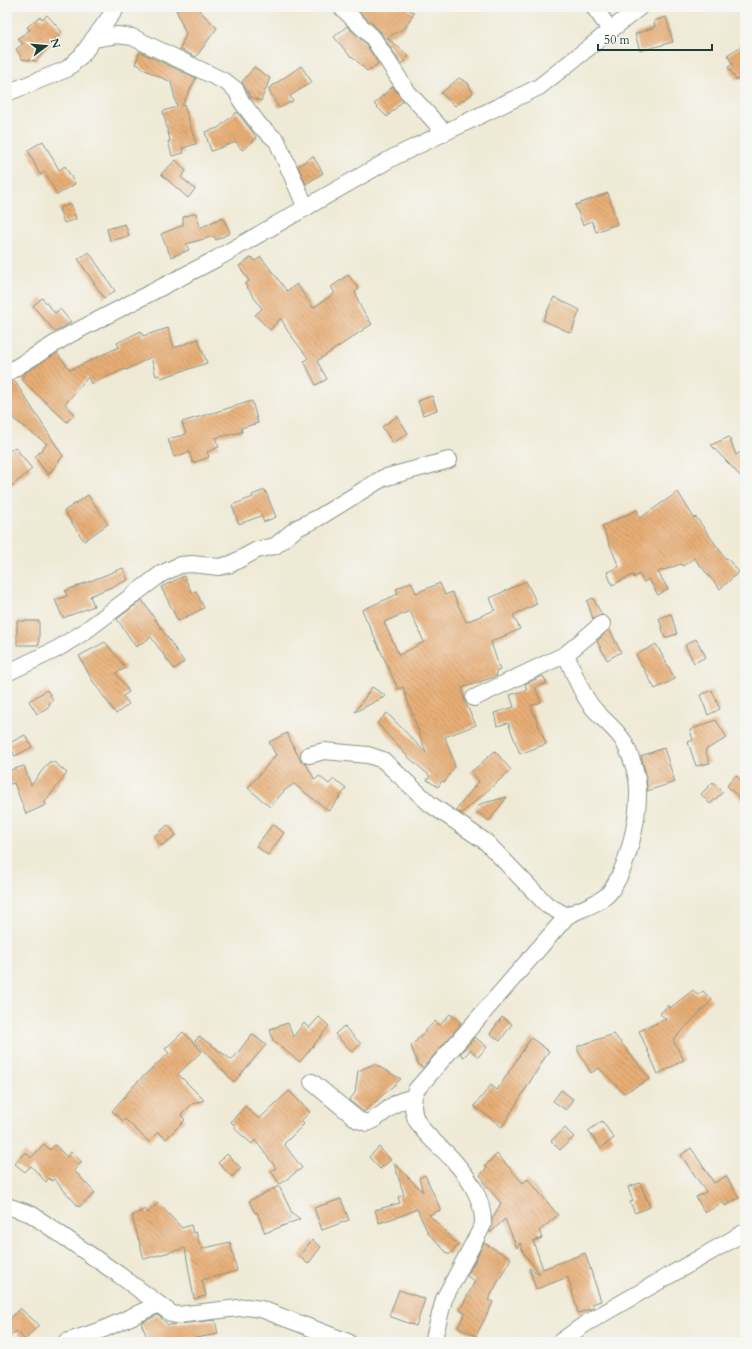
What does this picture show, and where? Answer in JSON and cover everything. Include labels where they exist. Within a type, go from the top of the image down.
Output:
[{"type":"street","points":[[341,7],[373,38],[407,91],[444,132]]},
{"type":"street","points":[[594,7],[611,31]]},
{"type":"street","points":[[7,373],[69,335],[216,259],[394,157],[539,87],[640,7]]},
{"type":"street","points":[[7,93],[67,69],[82,55],[111,9]]},
{"type":"street","points":[[93,39],[117,35],[132,37],[226,82],[236,90],[241,101],[260,126],[277,141],[306,208]]},
{"type":"street","points":[[7,673],[57,649],[78,637],[161,574],[180,565],[192,564],[219,567],[231,564],[257,550],[275,546],[297,528],[318,518],[383,478],[449,460]]},
{"type":"street","points":[[474,698],[566,654],[602,624]]},
{"type":"street","points":[[433,1342],[444,1299],[483,1226],[484,1213],[481,1201],[464,1174],[453,1160],[432,1140],[418,1123],[414,1114],[412,1098],[421,1084],[567,916],[596,902],[608,893],[624,866],[630,845],[638,788],[634,763],[623,740],[590,704],[581,690],[566,654]]},
{"type":"street","points":[[309,754],[324,751],[368,755],[383,760],[430,804],[486,842],[547,905],[567,916]]},
{"type":"street","points":[[312,1082],[358,1120],[367,1123],[376,1118],[392,1104],[412,1098]]},
{"type":"street","points":[[7,1206],[31,1214],[118,1274],[168,1312],[178,1315],[247,1307],[261,1309],[348,1342]]},
{"type":"street","points":[[560,1342],[585,1324],[745,1232]]},
{"type":"street","points":[[66,1342],[104,1329],[157,1305]]},
{"type":"building","points":[[175,7],[196,7],[217,28],[196,57],[180,49],[186,34]]},
{"type":"building","points":[[355,7],[406,7],[414,13],[405,28],[387,38],[409,56],[401,64],[380,31]]},
{"type":"building","points":[[47,15],[62,32],[36,61],[22,59],[16,49],[23,44],[18,38],[30,30],[27,27],[39,17],[43,19]]},
{"type":"building","points":[[666,17],[673,42],[640,51],[635,34],[655,27],[654,21]]},
{"type":"building","points":[[347,26],[366,44],[378,63],[372,69],[371,68],[367,71],[352,56],[351,57],[334,37]]},
{"type":"building","points":[[745,44],[745,84],[741,77],[736,80],[728,67],[733,64],[727,55]]},
{"type":"building","points":[[140,52],[196,78],[182,106],[184,105],[196,144],[182,148],[184,153],[172,156],[168,141],[170,141],[163,111],[177,107],[171,82],[135,64]]},
{"type":"building","points":[[301,66],[312,82],[290,96],[293,101],[279,108],[268,89]]},
{"type":"building","points":[[254,67],[270,78],[261,101],[251,97],[242,82]]},
{"type":"building","points":[[459,78],[468,83],[473,93],[455,106],[441,93]]},
{"type":"building","points":[[393,86],[403,101],[387,117],[374,104]]},
{"type":"building","points":[[237,112],[257,138],[242,150],[236,142],[211,151],[205,132],[218,128]]},
{"type":"building","points":[[43,141],[59,170],[65,166],[75,184],[57,195],[45,172],[40,175],[28,150]]},
{"type":"building","points":[[313,156],[323,173],[306,184],[298,166]]},
{"type":"building","points":[[176,160],[186,171],[181,177],[195,189],[188,198],[161,174]]},
{"type":"building","points":[[608,193],[617,224],[596,232],[592,221],[583,225],[575,205]]},
{"type":"building","points":[[71,204],[76,219],[64,223],[59,208]]},
{"type":"building","points":[[196,213],[200,228],[223,217],[230,233],[216,240],[214,236],[186,244],[189,250],[171,257],[161,234],[183,225],[183,217]]},
{"type":"building","points":[[125,224],[129,236],[110,241],[107,229]]},
{"type":"building","points":[[89,252],[115,291],[104,298],[78,259]]},
{"type":"building","points":[[252,257],[255,261],[261,257],[287,291],[297,284],[313,308],[335,293],[331,287],[348,275],[359,289],[355,292],[361,308],[372,324],[317,361],[327,379],[316,385],[304,361],[308,358],[287,330],[281,318],[270,330],[255,315],[262,309],[245,284],[249,281],[239,266]]},
{"type":"building","points":[[554,297],[580,310],[571,333],[543,320]]},
{"type":"building","points":[[42,298],[55,313],[60,309],[71,322],[55,332],[33,306]]},
{"type":"building","points":[[168,328],[174,348],[198,339],[207,363],[161,378],[160,375],[156,376],[151,357],[126,370],[125,369],[91,384],[88,377],[65,404],[75,414],[67,422],[21,379],[26,372],[57,353],[70,370],[119,347],[117,343],[141,331],[143,336]]},
{"type":"building","points":[[14,380],[63,456],[48,475],[35,457],[47,444],[7,414],[7,382]]},
{"type":"building","points":[[432,396],[437,410],[423,415],[418,401]]},
{"type":"building","points":[[252,401],[258,423],[241,428],[242,432],[215,438],[219,447],[207,452],[209,457],[193,463],[189,452],[174,457],[168,439],[186,434],[182,422]]},
{"type":"building","points":[[397,416],[408,433],[393,443],[382,427]]},
{"type":"building","points":[[729,437],[736,455],[745,450],[745,481],[711,445]]},
{"type":"building","points":[[15,447],[32,469],[7,490],[7,453]]},
{"type":"building","points":[[265,490],[276,517],[264,522],[261,516],[239,524],[232,505],[253,497],[252,495]]},
{"type":"building","points":[[678,492],[694,518],[696,517],[726,559],[727,558],[739,572],[720,589],[694,558],[683,566],[681,564],[658,572],[668,589],[658,595],[649,579],[644,582],[639,574],[634,578],[633,575],[612,585],[607,572],[619,567],[602,526],[637,510],[640,518]]},
{"type":"building","points":[[88,495],[108,524],[84,541],[64,511]]},
{"type":"building","points":[[123,568],[128,580],[90,596],[94,606],[63,618],[55,600],[67,596],[65,591]]},
{"type":"building","points":[[184,576],[192,593],[196,591],[204,608],[178,621],[161,587]]},
{"type":"building","points":[[526,581],[537,604],[513,615],[520,629],[491,642],[500,670],[496,672],[497,676],[462,688],[465,702],[476,725],[445,737],[455,766],[445,782],[442,781],[438,787],[427,780],[430,776],[408,757],[377,723],[387,713],[426,753],[403,687],[398,689],[362,610],[398,594],[396,589],[411,582],[416,593],[440,583],[445,595],[452,592],[466,622],[495,610],[490,598]],"holes":[[[410,611],[424,642],[399,655],[384,622]]]},
{"type":"building","points":[[593,598],[602,615],[593,619],[587,601]]},
{"type":"building","points":[[142,600],[184,662],[174,669],[151,637],[136,647],[117,619]]},
{"type":"building","points":[[671,614],[677,634],[665,638],[659,618]]},
{"type":"building","points":[[17,621],[39,621],[39,645],[17,645]]},
{"type":"building","points":[[609,629],[621,652],[607,660],[597,641]]},
{"type":"building","points":[[696,639],[706,657],[694,663],[685,645]]},
{"type":"building","points":[[105,642],[126,668],[116,673],[129,692],[123,696],[129,704],[116,714],[92,680],[79,656]]},
{"type":"building","points":[[656,644],[675,679],[655,689],[636,655]]},
{"type":"building","points":[[543,676],[547,683],[535,687],[541,702],[531,706],[546,744],[520,754],[508,723],[497,726],[494,713],[514,707],[510,695],[527,690],[525,684]]},
{"type":"building","points":[[372,687],[386,696],[355,712]]},
{"type":"building","points":[[47,690],[53,700],[49,703],[50,706],[37,714],[29,701]]},
{"type":"building","points":[[712,690],[720,709],[708,715],[700,695]]},
{"type":"building","points":[[716,720],[727,738],[705,750],[710,763],[696,766],[688,742],[693,740],[690,730]]},
{"type":"building","points":[[287,733],[301,762],[306,764],[315,780],[319,776],[329,784],[334,779],[346,789],[329,811],[294,784],[285,790],[270,807],[248,788],[276,755],[269,742]]},
{"type":"building","points":[[25,735],[32,747],[15,756],[8,744]]},
{"type":"building","points":[[664,748],[675,782],[647,791],[646,774],[641,756]]},
{"type":"building","points":[[495,751],[511,770],[461,814],[456,810],[479,781],[471,772]]},
{"type":"building","points":[[49,762],[54,762],[67,773],[45,802],[46,805],[26,814],[14,783],[7,785],[7,771],[24,766],[31,785]]},
{"type":"building","points":[[736,775],[745,784],[745,803],[727,786]]},
{"type":"building","points":[[713,782],[723,792],[710,804],[701,794]]},
{"type":"building","points":[[507,797],[489,821],[475,811],[480,804]]},
{"type":"building","points":[[273,824],[284,833],[268,855],[256,846]]},
{"type":"building","points":[[168,825],[176,835],[161,846],[154,836]]},
{"type":"building","points":[[693,990],[698,995],[703,991],[712,1000],[673,1040],[684,1060],[658,1074],[639,1031],[666,1019],[660,1014],[668,1005],[670,1008]]},
{"type":"building","points":[[450,1014],[460,1022],[460,1025],[423,1068],[418,1064],[411,1046],[435,1021],[440,1025]]},
{"type":"building","points":[[319,1017],[329,1026],[300,1062],[273,1041],[270,1029],[288,1023],[293,1037],[304,1023],[309,1028]]},
{"type":"building","points":[[502,1017],[512,1024],[500,1041],[490,1034]]},
{"type":"building","points":[[344,1026],[361,1044],[352,1052],[335,1034]]},
{"type":"building","points":[[183,1032],[202,1051],[178,1074],[204,1100],[192,1104],[181,1115],[185,1120],[166,1139],[158,1132],[149,1142],[125,1119],[123,1121],[112,1111],[138,1081],[169,1053],[165,1049]]},
{"type":"building","points":[[252,1034],[266,1045],[234,1082],[195,1041],[199,1036],[232,1060]]},
{"type":"building","points":[[614,1034],[650,1079],[624,1093],[599,1068],[591,1073],[578,1051],[578,1046]]},
{"type":"building","points":[[475,1037],[487,1047],[478,1057],[470,1050],[464,1057],[460,1054]]},
{"type":"building","points":[[531,1038],[549,1051],[502,1127],[474,1106],[491,1085],[497,1090]]},
{"type":"building","points":[[374,1064],[401,1079],[364,1112],[349,1100],[355,1093],[358,1071]]},
{"type":"building","points":[[561,1090],[573,1099],[566,1110],[553,1101]]},
{"type":"building","points":[[289,1091],[310,1112],[301,1121],[304,1124],[284,1144],[302,1168],[280,1184],[271,1171],[276,1168],[255,1140],[252,1144],[235,1129],[236,1127],[231,1122],[245,1106],[259,1119]]},
{"type":"building","points":[[602,1121],[614,1138],[601,1148],[588,1131]]},
{"type":"building","points":[[565,1128],[574,1137],[560,1150],[551,1141]]},
{"type":"building","points":[[44,1144],[50,1150],[55,1145],[67,1157],[71,1152],[82,1162],[74,1170],[95,1193],[79,1207],[54,1179],[52,1181],[49,1178],[46,1182],[31,1166],[25,1172],[15,1164],[25,1152],[31,1158]]},
{"type":"building","points":[[379,1147],[391,1160],[380,1169],[369,1157]]},
{"type":"building","points":[[691,1148],[714,1183],[726,1176],[739,1198],[725,1206],[723,1202],[705,1213],[696,1197],[706,1192],[681,1155]]},
{"type":"building","points":[[227,1154],[241,1168],[232,1177],[218,1163]]},
{"type":"building","points":[[497,1154],[523,1183],[528,1179],[558,1215],[539,1231],[542,1238],[533,1241],[543,1269],[585,1253],[601,1301],[592,1304],[594,1308],[578,1313],[568,1277],[536,1289],[529,1268],[540,1274],[524,1254],[520,1243],[517,1248],[505,1219],[490,1233],[492,1219],[501,1203],[483,1182],[484,1180],[480,1175],[487,1168],[485,1166]]},
{"type":"building","points":[[394,1163],[423,1192],[419,1178],[425,1175],[441,1210],[429,1215],[458,1245],[449,1255],[428,1233],[417,1209],[379,1223],[375,1210],[400,1203],[398,1197],[404,1195]]},
{"type":"building","points":[[640,1183],[650,1207],[635,1213],[630,1202],[633,1201],[628,1187]]},
{"type":"building","points":[[279,1186],[292,1213],[300,1219],[265,1233],[257,1212],[255,1213],[249,1201]]},
{"type":"building","points":[[341,1199],[349,1220],[322,1230],[314,1208]]},
{"type":"building","points":[[158,1203],[182,1228],[191,1225],[193,1233],[196,1232],[201,1249],[230,1242],[237,1271],[202,1280],[206,1296],[194,1299],[185,1248],[144,1259],[132,1216],[145,1209],[148,1213]]},
{"type":"building","points":[[312,1240],[321,1247],[308,1264],[299,1256]]},
{"type":"building","points":[[484,1243],[511,1258],[488,1300],[493,1302],[476,1336],[458,1327],[465,1313],[460,1310],[475,1281],[467,1276]]},
{"type":"building","points":[[399,1290],[425,1299],[416,1326],[389,1316]]},
{"type":"building","points":[[20,1308],[39,1325],[25,1340],[16,1331],[7,1340],[7,1322]]},
{"type":"building","points":[[158,1315],[168,1325],[215,1320],[218,1334],[190,1339],[191,1342],[149,1342],[141,1323]]}]
